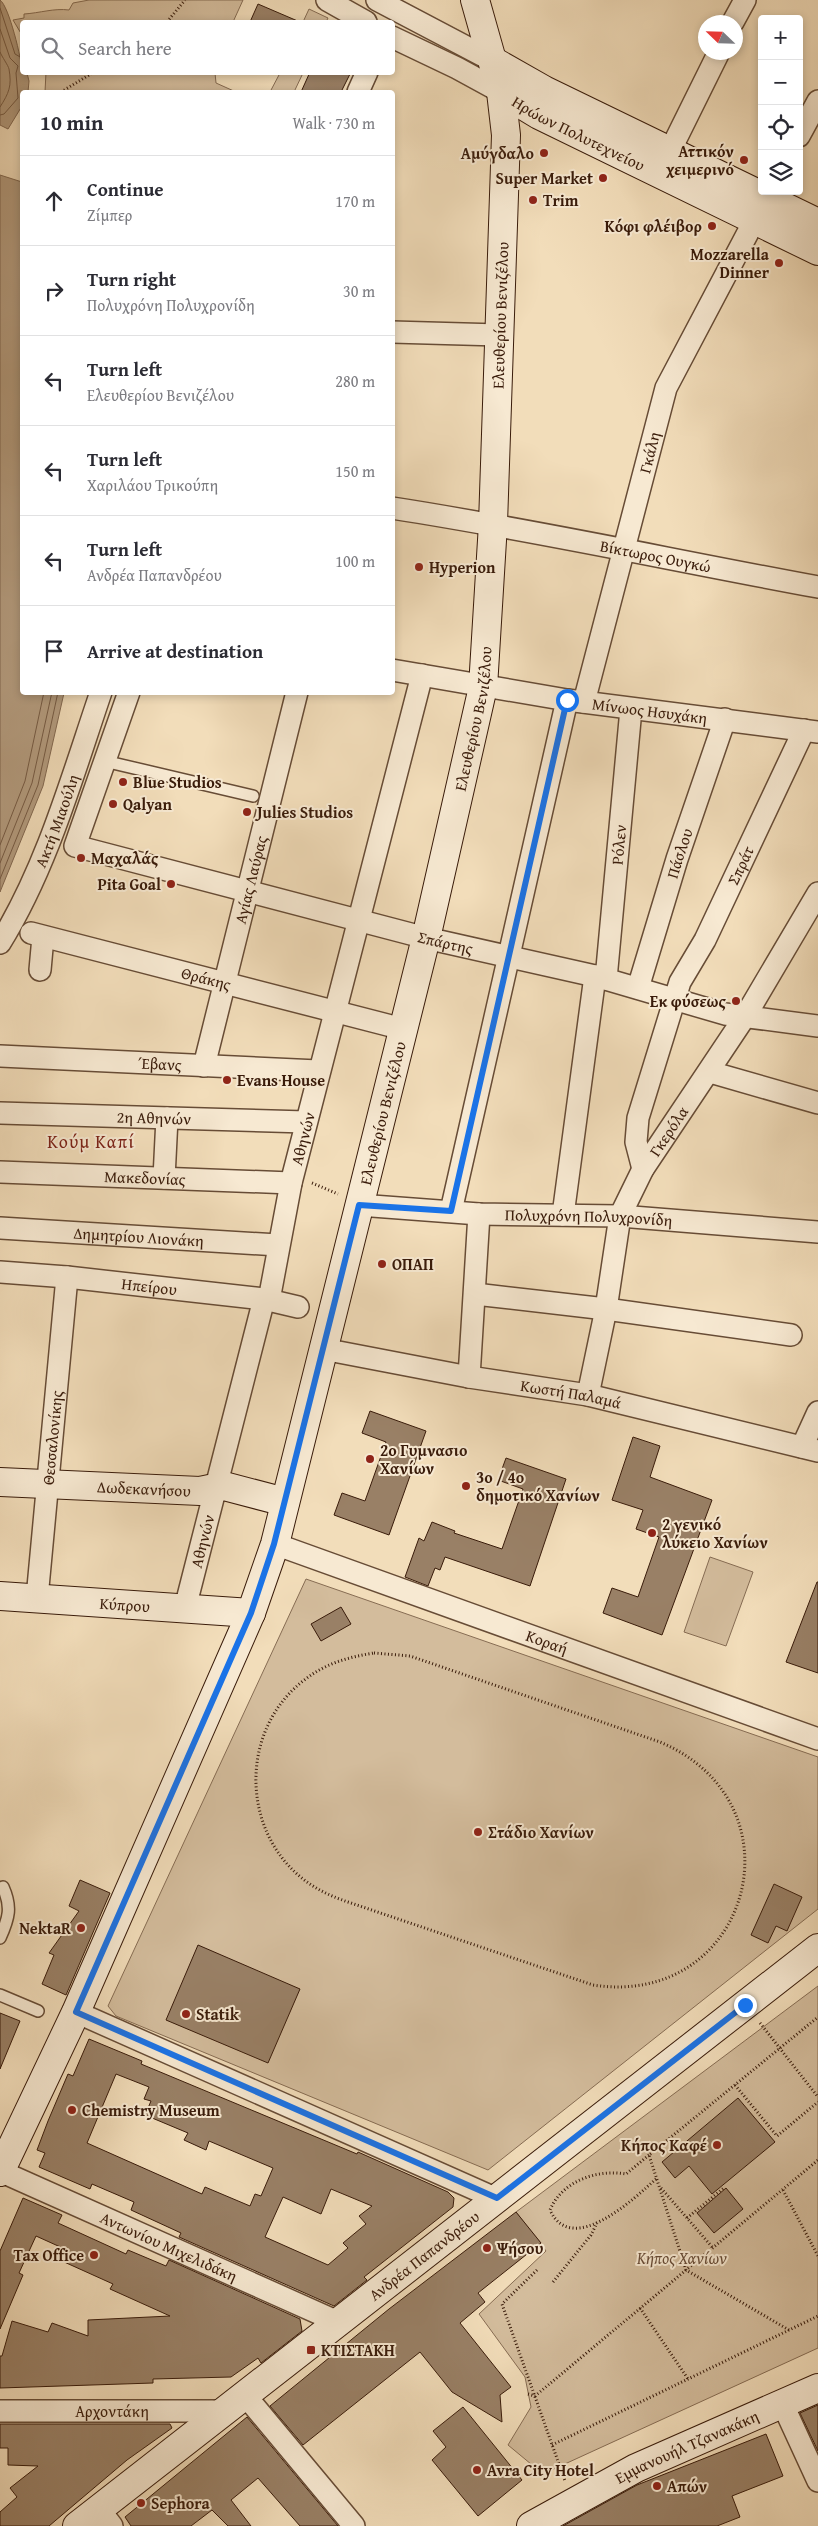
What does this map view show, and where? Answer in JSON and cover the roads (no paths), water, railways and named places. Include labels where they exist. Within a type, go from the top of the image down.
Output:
[{"type":"main road","name":"Ελευθερίου Βενιζέλου","points":[[0,2171],[76,2012],[251,1613],[274,1544],[426,938],[483,687],[493,524],[506,135],[501,92],[475,0]]},
{"type":"main road","points":[[493,61],[544,90],[670,151],[764,203],[818,223]]},
{"type":"main road","name":"Ηρώων Πολυτεχνείου","points":[[501,92],[539,114],[764,203],[818,251]]},
{"type":"main road","name":"Δωδεκανήσου","points":[[0,1482],[200,1491],[224,1486],[285,1502]]},
{"type":"main road","name":"Κύπρου","points":[[0,1596],[251,1613]]},
{"type":"main road","name":"Ανδρέα Παπανδρέου","points":[[77,2526],[105,2517],[224,2411],[818,1948]]},
{"type":"main road","name":"Εμμανουήλ Τζανακάκη","points":[[531,2526],[636,2468],[818,2388]]},
{"type":"street","points":[[327,0],[362,20]]},
{"type":"street","points":[[377,0],[493,61]]},
{"type":"street","points":[[736,15],[744,0]]},
{"type":"street","points":[[395,38],[457,68],[501,92]]},
{"type":"street","points":[[670,151],[714,60]]},
{"type":"street","points":[[359,90],[366,75]]},
{"type":"street","points":[[803,129],[818,101]]},
{"type":"street","name":"Γκάλη","points":[[451,1211],[508,958],[576,701],[625,552],[666,388],[764,203]]},
{"type":"street","points":[[395,332],[499,335]]},
{"type":"street","name":"Βίκτωρος Ουγκώ","points":[[395,508],[493,524],[625,552],[818,587]]},
{"type":"street","name":"Μίνωος Ησυχάκη","points":[[395,671],[483,687],[631,709],[811,731]]},
{"type":"street","name":"Αθηνών","points":[[185,1608],[267,1300],[291,1183],[318,1071],[422,676]]},
{"type":"street","name":"Ακτή Μιαούλη","points":[[0,943],[16,918],[54,831],[100,695]]},
{"type":"street","name":"Ακτή Μιαούλη","points":[[76,846],[128,695]]},
{"type":"street","name":"Αγίας Λαύρας","points":[[204,1066],[296,695]]},
{"type":"street","name":"Ρόλεν","points":[[563,1215],[600,978],[631,709]]},
{"type":"street","name":"Πάσλου","points":[[638,988],[678,859],[725,719]]},
{"type":"street","name":"Σπράτ","points":[[643,1169],[636,1142],[638,1118],[680,982],[705,940],[811,731]]},
{"type":"street","name":"Σπάρτης","points":[[76,846],[426,938],[600,978],[676,998],[725,1014],[746,1015],[818,1026]]},
{"type":"street","name":"Γκερόλα","points":[[588,1395],[606,1309],[620,1216],[643,1169],[710,1072],[818,893]]},
{"type":"street","name":"Θράκης","points":[[40,970],[37,935],[403,1029]]},
{"type":"street","name":"Έβανς","points":[[0,1056],[318,1071]]},
{"type":"street","points":[[710,1072],[818,1103]]},
{"type":"street","name":"2η Αθηνών","points":[[0,1113],[306,1122]]},
{"type":"street","points":[[164,1178],[167,1118]]},
{"type":"street","name":"Μακεδονίας","points":[[0,1172],[291,1183]]},
{"type":"street","name":"Πολυχρόνη Πολυχρονίδη","points":[[359,1205],[479,1214],[620,1216],[818,1232]]},
{"type":"street","points":[[469,1377],[479,1214]]},
{"type":"street","name":"Δημητρίου Λιονάκη","points":[[0,1228],[278,1246]]},
{"type":"street","name":"Ηπείρου","points":[[0,1272],[67,1277],[267,1300],[298,1307]]},
{"type":"street","name":"Θεσσαλονίκης","points":[[37,1598],[67,1277]]},
{"type":"street","points":[[475,1294],[606,1309],[792,1335]]},
{"type":"street","name":"Κωστή Παλαμά","points":[[323,1349],[469,1377],[588,1395],[810,1449]]},
{"type":"street","points":[[810,1449],[818,1412]]},
{"type":"street","name":"Κοραή","points":[[274,1544],[818,1739]]},
{"type":"street","points":[[76,2012],[497,2198]]},
{"type":"street","name":"Αντωνίου Μιχελιδάκη","points":[[0,2171],[338,2322]]},
{"type":"street","points":[[246,2395],[354,2526]]},
{"type":"street","points":[[783,2405],[818,2481]]},
{"type":"street","name":"Αρχοντάκη","points":[[0,2410],[224,2411]]},
{"type":"lane","points":[[104,761],[253,796]]},
{"type":"lane","points":[[0,1938],[10,1917],[9,1901],[4,1887]]},
{"type":"lane","points":[[0,1995],[38,2011]]},
{"type":"water","points":[[0,0],[4,4],[11,22],[20,61],[20,75],[28,75],[29,81],[28,90],[20,90],[20,109],[8,129],[0,125]]},
{"type":"water","points":[[0,175],[20,181],[20,695],[64,695],[43,786],[0,892]]},
{"type":"place","name":"Αμύγδαλο","points":[[544,153]]},
{"type":"place","name":"Αττικόν χειμερινό","points":[[744,160]]},
{"type":"place","name":"Super Market","points":[[603,178]]},
{"type":"place","name":"Trim","points":[[533,200]]},
{"type":"place","name":"Κόφι φλέιβορ","points":[[712,226]]},
{"type":"place","name":"Mozzarella Dinner","points":[[779,263]]},
{"type":"place","name":"Hyperion","points":[[419,567]]},
{"type":"place","name":"Blue Studios","points":[[123,782]]},
{"type":"place","name":"Qalyan","points":[[113,804]]},
{"type":"place","name":"Julies Studios","points":[[247,812]]},
{"type":"place","name":"Μαχαλάς","points":[[81,858]]},
{"type":"place","name":"Pita Goal","points":[[171,884]]},
{"type":"place","name":"Εκ φύσεως","points":[[736,1001]]},
{"type":"place","name":"Evans House","points":[[227,1080]]},
{"type":"place","name":"ΟΠΑΠ","points":[[382,1264]]},
{"type":"place","name":"2ο Γυμνασιο Χανίων","points":[[370,1459]]},
{"type":"place","name":"3ο / 4ο δημοτικό Χανίων","points":[[466,1486]]},
{"type":"place","name":"2 γενικό λύκειο Χανίων","points":[[652,1533]]},
{"type":"place","name":"Στάδιο Χανίων","points":[[478,1832]]},
{"type":"place","name":"NektaR","points":[[81,1928]]},
{"type":"place","name":"Statik","points":[[186,2014]]},
{"type":"place","name":"Chemistry Museum","points":[[72,2110]]},
{"type":"place","name":"Κήπος Καφέ","points":[[717,2145]]},
{"type":"place","name":"Ψήσου","points":[[487,2248]]},
{"type":"place","name":"Tax Office","points":[[94,2255]]},
{"type":"place","name":"ΚΤΙΣΤΑΚΗ","points":[[311,2350]]},
{"type":"place","name":"Avra City Hotel","points":[[477,2470]]},
{"type":"place","name":"Απών","points":[[657,2486]]},
{"type":"place","name":"Sephora","points":[[141,2503]]},
{"type":"district","name":"Κούμ Καπί","points":[[91,1141]]},
{"type":"park label","name":"Κήπος Χανίων","points":[[682,2258]]}]
